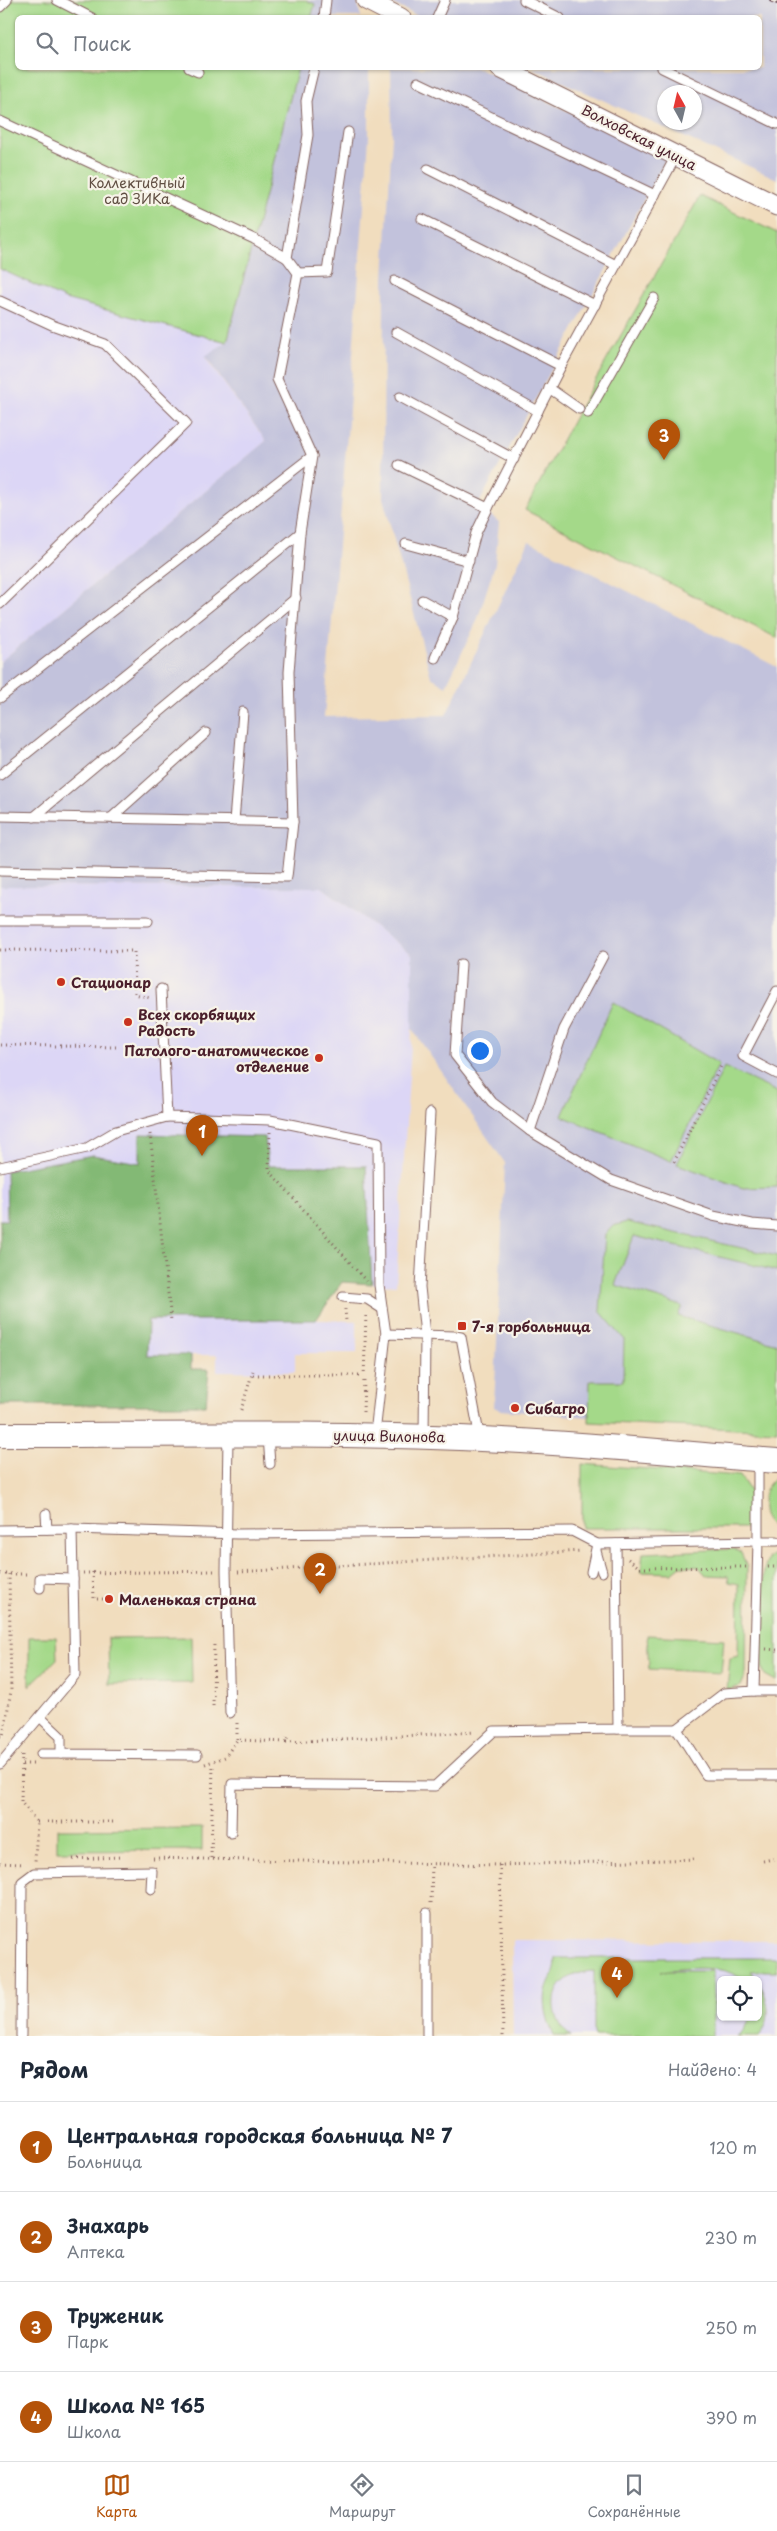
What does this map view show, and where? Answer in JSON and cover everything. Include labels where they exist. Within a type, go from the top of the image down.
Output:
[{"type":"street","points":[[366,0],[395,15]]},
{"type":"street","name":"Волховская улица","points":[[504,70],[777,206]]},
{"type":"street","name":"улица Вилонова","points":[[0,1435],[268,1433],[424,1437],[574,1443],[768,1460]]},
{"type":"lane","points":[[0,7],[7,0]]},
{"type":"lane","points":[[57,0],[86,15]]},
{"type":"lane","points":[[324,15],[326,0]]},
{"type":"lane","points":[[438,15],[445,0]]},
{"type":"lane","points":[[524,0],[554,15]]},
{"type":"lane","points":[[287,258],[308,135],[306,101],[314,70]]},
{"type":"lane","points":[[666,70],[777,124]]},
{"type":"lane","points":[[418,82],[655,195]]},
{"type":"lane","points":[[0,121],[254,239],[287,258],[298,273],[277,380],[312,456],[300,533],[289,672],[293,822],[287,877],[0,871]]},
{"type":"lane","points":[[298,273],[327,272],[348,132]]},
{"type":"lane","points":[[434,658],[453,617],[476,533],[488,508],[549,388],[676,156]]},
{"type":"lane","points":[[428,169],[616,265]]},
{"type":"lane","points":[[422,219],[594,305]]},
{"type":"lane","points":[[395,281],[561,366]]},
{"type":"lane","points":[[588,413],[654,298]]},
{"type":"lane","points":[[0,301],[52,325],[105,344],[186,423],[0,604]]},
{"type":"lane","points":[[396,332],[538,411]]},
{"type":"lane","points":[[549,388],[579,409]]},
{"type":"lane","points":[[400,397],[514,459]]},
{"type":"lane","points":[[0,698],[312,456]]},
{"type":"lane","points":[[399,465],[488,508]]},
{"type":"lane","points":[[0,775],[300,533]]},
{"type":"lane","points":[[406,544],[469,561]]},
{"type":"lane","points":[[34,817],[296,598]]},
{"type":"lane","points":[[422,600],[453,617]]},
{"type":"lane","points":[[234,821],[243,712]]},
{"type":"lane","points":[[111,818],[206,733]]},
{"type":"lane","points":[[0,816],[293,822]]},
{"type":"lane","points":[[0,921],[148,921]]},
{"type":"lane","points":[[530,1131],[564,1029],[603,956]]},
{"type":"lane","points":[[461,964],[454,1055],[492,1102],[530,1131],[611,1180],[713,1216],[752,1224],[777,1226]]},
{"type":"lane","points":[[161,989],[160,1002],[167,1118]]},
{"type":"lane","points":[[777,991],[743,1056],[777,1074]]},
{"type":"lane","points":[[424,1437],[425,1335],[420,1287],[430,1113]]},
{"type":"lane","points":[[0,1167],[87,1148],[116,1131],[167,1118],[270,1120],[378,1142],[379,1285],[386,1334],[375,1436]]},
{"type":"lane","points":[[343,1296],[367,1299],[381,1308]]},
{"type":"lane","points":[[386,1334],[461,1337],[480,1439]]},
{"type":"lane","points":[[228,1433],[226,1571],[230,1713]]},
{"type":"lane","points":[[268,1433],[270,1464]]},
{"type":"lane","points":[[754,1691],[758,1541],[768,1460]]},
{"type":"lane","points":[[46,1514],[47,1530]]},
{"type":"lane","points":[[0,1764],[75,1675],[72,1529]]},
{"type":"lane","points":[[0,1530],[72,1529],[227,1532],[238,1534],[572,1531],[596,1547],[616,1548],[777,1541]]},
{"type":"lane","points":[[596,1547],[602,1572]]},
{"type":"lane","points":[[591,1572],[596,1547]]},
{"type":"lane","points":[[616,1548],[618,1729]]},
{"type":"lane","points":[[45,1588],[50,1578],[73,1576]]},
{"type":"lane","points":[[231,1833],[232,1784],[435,1786],[494,1731],[676,1730],[724,1692],[777,1691]]},
{"type":"lane","points":[[40,1716],[61,1737],[61,1754]]},
{"type":"lane","points":[[676,1730],[706,1775],[777,1775]]},
{"type":"lane","points":[[41,1754],[197,1756]]},
{"type":"lane","points":[[21,2036],[22,1882],[34,1873],[152,1871],[151,1889]]},
{"type":"lane","points":[[427,1913],[427,2036]]},
{"type":"path","points":[[0,950],[134,951],[135,994],[160,1002]]},
{"type":"path","points":[[0,1045],[117,1047]]},
{"type":"path","points":[[674,1162],[722,1066]]},
{"type":"path","points":[[270,1120],[269,1170],[362,1275],[381,1308]]},
{"type":"path","points":[[149,1122],[171,1320]]},
{"type":"path","points":[[339,1308],[352,1308]]},
{"type":"path","points":[[346,1308],[346,1321]]},
{"type":"path","points":[[363,1412],[366,1308]]},
{"type":"path","points":[[241,1410],[253,1373],[363,1375]]},
{"type":"path","points":[[73,1576],[94,1572],[237,1572],[596,1547]]},
{"type":"path","points":[[616,1548],[640,1568],[777,1566]]},
{"type":"path","points":[[94,1572],[94,1599],[103,1599]]},
{"type":"path","points":[[237,1572],[237,1582]]},
{"type":"path","points":[[0,1574],[36,1574]]},
{"type":"path","points":[[0,1736],[3,1736],[11,1691],[9,1574]]},
{"type":"path","points":[[237,1720],[237,1740],[286,1742],[494,1731]]},
{"type":"path","points":[[286,1742],[288,1736]]},
{"type":"path","points":[[211,1858],[213,1763]]},
{"type":"path","points":[[22,1764],[21,1802],[37,1822],[35,1864]]},
{"type":"path","points":[[37,1822],[115,1822]]},
{"type":"path","points":[[64,1860],[84,1857],[123,1857]]},
{"type":"path","points":[[152,1858],[500,1865],[697,1859]]},
{"type":"path","points":[[763,1861],[777,1858]]},
{"type":"path","points":[[0,1864],[45,1863]]},
{"type":"path","points":[[427,1913],[431,1903],[432,1863]]},
{"type":"path","points":[[500,1865],[503,2036]]},
{"type":"shaded area","points":[[305,0],[357,0],[361,15],[312,15],[315,4]]},
{"type":"shaded area","points":[[384,0],[777,0],[777,179],[669,130],[702,130],[702,85],[657,85],[657,125],[536,70],[762,70],[762,15],[416,15]]},
{"type":"shaded area","points":[[297,70],[369,70],[369,138],[324,717],[446,715],[529,541],[777,667],[777,1363],[749,1384],[591,1381],[589,1417],[500,1410],[494,1407],[505,1163],[412,1029],[412,954],[322,887],[0,886],[0,662],[266,441],[205,356],[227,342]]},
{"type":"shaded area","points":[[391,70],[483,70],[666,159],[478,505],[499,522],[495,564],[477,621],[446,686],[431,677],[383,498],[384,278],[392,136]]},
{"type":"shaded area","points":[[0,269],[65,299],[227,342],[205,357],[266,441],[0,662]]},
{"type":"shaded area","points":[[0,886],[322,887],[412,954],[412,1029],[396,1285],[342,1282],[316,1320],[357,1321],[357,1353],[295,1353],[295,1372],[217,1371],[217,1355],[192,1355],[191,1369],[209,1369],[206,1405],[0,1405]]},
{"type":"shaded area","points":[[512,1940],[777,1941],[777,2036],[513,2036]]},
{"type":"green space","name":"Коллективный сад ЗИКа","points":[[0,0],[305,0],[315,4],[312,15],[15,15],[15,70],[297,70],[227,342],[65,299],[0,269]]},
{"type":"green space","points":[[700,196],[777,233],[777,638],[525,510],[579,409]]},
{"type":"green space","points":[[613,1002],[719,1064],[671,1161],[562,1116]]},
{"type":"green space","points":[[724,1067],[777,1092],[777,1187],[743,1188],[677,1164]]},
{"type":"green space","points":[[140,1134],[265,1137],[268,1166],[366,1166],[372,1284],[342,1282],[316,1320],[148,1320],[147,1355],[191,1355],[191,1369],[209,1369],[206,1405],[0,1405],[0,1220],[7,1220],[6,1171],[93,1155],[140,1163]]},
{"type":"green space","points":[[627,1222],[777,1256],[777,1271],[634,1236],[615,1285],[682,1306],[678,1316],[777,1344],[777,1431],[589,1422],[590,1381],[623,1381],[624,1339],[600,1311],[605,1234],[612,1226]]},
{"type":"green space","points":[[582,1464],[740,1476],[750,1491],[750,1528],[582,1528]]},
{"type":"green space","points":[[774,1479],[777,1479],[777,1528],[766,1520],[763,1506],[766,1491]]},
{"type":"green space","points":[[734,1549],[741,1553],[747,1566],[746,1674],[741,1686],[727,1690],[730,1658],[738,1656],[739,1584],[729,1582],[728,1576],[706,1575],[699,1567],[681,1566],[672,1573],[641,1572],[643,1553]]},
{"type":"green space","points":[[777,1553],[776,1681],[765,1675],[762,1668],[764,1570],[769,1557]]},
{"type":"green space","points":[[647,1635],[724,1639],[721,1673],[649,1669]]},
{"type":"green space","points":[[29,1637],[56,1637],[57,1659],[29,1686]]},
{"type":"green space","points":[[191,1637],[192,1683],[109,1684],[108,1638]]},
{"type":"green space","points":[[202,1828],[202,1850],[57,1851],[57,1829]]},
{"type":"green space","points":[[556,1958],[777,1958],[777,1971],[751,1971],[754,1976],[738,1976],[725,1971],[693,1968],[661,1971],[713,1971],[713,2036],[594,2036],[594,1971],[576,1974],[563,1983],[559,1989],[555,2004],[556,2013],[560,2023],[571,2036],[554,2036],[548,2019],[545,2000],[547,1988],[555,1968]]},
{"type":"green space","points":[[762,1989],[768,2011],[764,2028],[759,2036],[737,2036],[743,2031],[749,2021],[762,2021]]},
{"type":"railway","points":[[772,0],[777,2]]},
{"type":"place","name":"Труженик","points":[[664,460]]},
{"type":"place","name":"Стационар","points":[[61,982]]},
{"type":"place","name":"Всех скорбящих Радость","points":[[128,1022]]},
{"type":"place","name":"Патолого-анатомическое отделение","points":[[319,1058]]},
{"type":"place","name":"Центральная городская больница № 7","points":[[202,1156]]},
{"type":"place","name":"7-я горбольница","points":[[462,1326]]},
{"type":"place","name":"Сибагро","points":[[515,1408]]},
{"type":"place","name":"Знахарь","points":[[320,1594]]},
{"type":"place","name":"Маленькая страна","points":[[109,1599]]},
{"type":"place","name":"Школа № 165","points":[[617,1998]]}]
